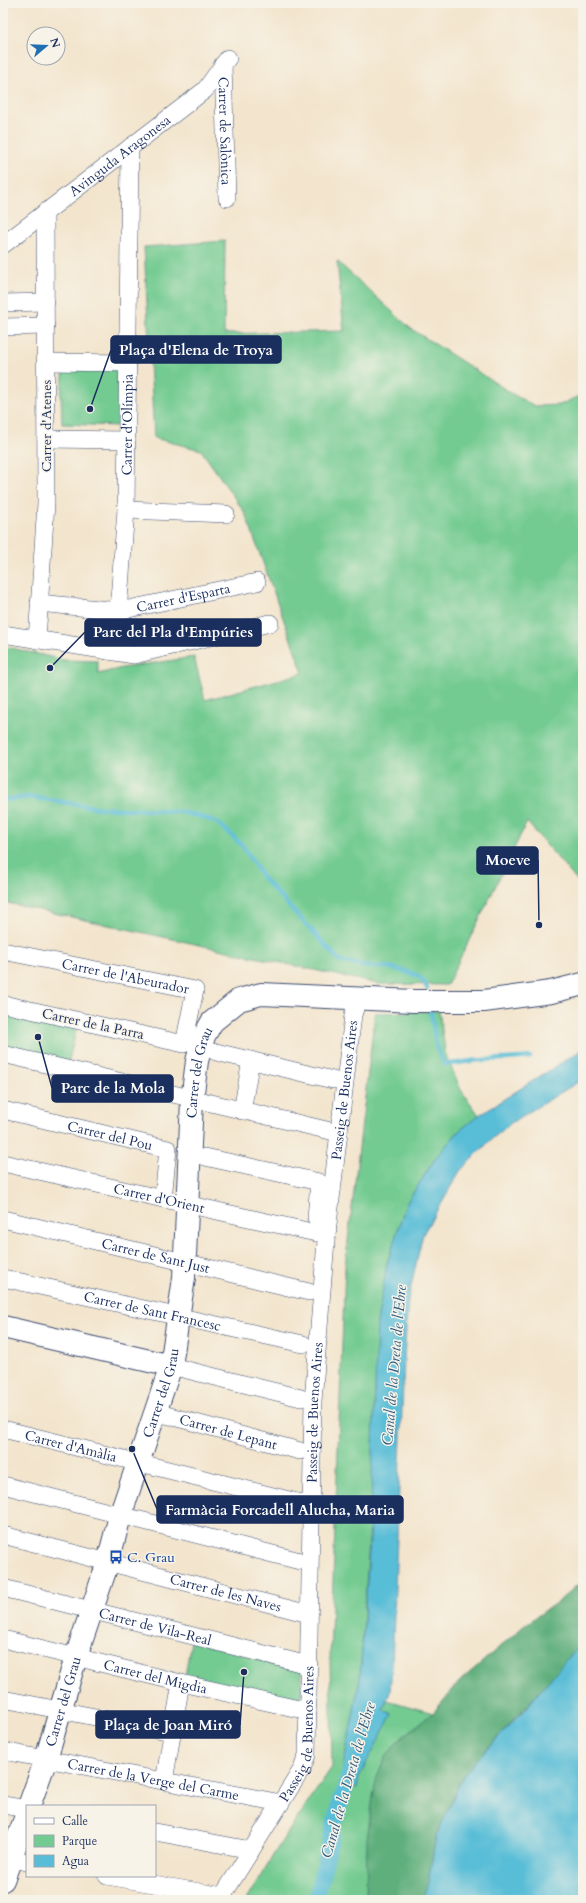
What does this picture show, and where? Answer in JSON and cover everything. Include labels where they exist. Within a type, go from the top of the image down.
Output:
[{"type":"street","name":"Avinguda Aragonesa","points":[[3,245],[205,90],[226,61]]},
{"type":"street","name":"Carrer de Salònica","points":[[226,61],[227,198]]},
{"type":"street","name":"Carrer d'Olímpia","points":[[108,651],[116,638],[126,510],[130,147]]},
{"type":"street","name":"Carrer d'Atenes","points":[[36,640],[46,503],[45,212]]},
{"type":"street","points":[[3,303],[46,302]]},
{"type":"street","points":[[3,327],[46,326]]},
{"type":"street","points":[[46,362],[128,363]]},
{"type":"street","points":[[46,439],[127,440]]},
{"type":"street","points":[[126,510],[226,514]]},
{"type":"street","name":"Carrer d'Esparta","points":[[39,603],[119,611],[257,582]]},
{"type":"street","points":[[3,634],[134,655],[270,623]]},
{"type":"street","name":"Carrer de l'Abeurador","points":[[3,951],[195,990],[184,1044]]},
{"type":"street","name":"Carrer del Grau","points":[[29,1805],[46,1759],[76,1657],[108,1562],[120,1516],[171,1366],[179,1316],[185,1262],[192,1100],[197,1061],[204,1036],[212,1022],[238,1000],[261,994],[414,1001],[484,1001],[552,992],[583,984]]},
{"type":"street","name":"Passeig de Buenos Aires","points":[[221,1898],[302,1769],[307,1755],[313,1401],[322,1231],[339,1133],[353,1015],[358,999]]},
{"type":"street","name":"Carrer de la Parra","points":[[3,1004],[184,1044]]},
{"type":"street","points":[[216,1052],[333,1080]]},
{"type":"street","points":[[3,1054],[192,1100],[339,1133]]},
{"type":"street","points":[[242,1111],[251,1060]]},
{"type":"street","name":"Carrer del Pou","points":[[3,1110],[168,1149],[163,1199]]},
{"type":"street","points":[[205,1157],[319,1182],[316,1218],[322,1231]]},
{"type":"street","name":"Carrer d'Orient","points":[[3,1163],[163,1199],[322,1231]]},
{"type":"street","name":"Carrer de Sant Just","points":[[3,1219],[309,1292]]},
{"type":"street","name":"Carrer de Sant Francesc","points":[[3,1278],[303,1344]]},
{"type":"street","points":[[3,1327],[301,1398]]},
{"type":"street","name":"Carrer de Lepant","points":[[156,1412],[300,1451]]},
{"type":"street","name":"Carrer d'Amàlia","points":[[3,1429],[301,1503]]},
{"type":"street","points":[[3,1485],[300,1561]]},
{"type":"street","name":"Carrer de les Naves","points":[[3,1535],[310,1614]]},
{"type":"street","name":"Carrer de Vila-Real","points":[[3,1588],[92,1609],[308,1665]]},
{"type":"street","name":"Carrer del Migdia","points":[[3,1639],[181,1683],[308,1711]]},
{"type":"street","points":[[164,1781],[181,1683]]},
{"type":"street","points":[[3,1699],[172,1732]]},
{"type":"street","name":"Carrer de la Verge del Carme","points":[[3,1751],[281,1803]]},
{"type":"street","points":[[3,1805],[26,1809]]},
{"type":"street","points":[[3,1880],[14,1859],[26,1817]]},
{"type":"street","points":[[156,1832],[252,1850]]},
{"type":"street","points":[[112,1877],[221,1898]]},
{"type":"green space","points":[[225,241],[224,334],[344,331],[337,261],[410,328],[514,395],[535,406],[560,405],[583,394],[583,888],[527,822],[447,985],[378,984],[3,902],[3,646],[64,660],[98,661],[98,674],[122,668],[194,657],[205,700],[303,673],[245,513],[201,450],[154,438],[144,247]]},
{"type":"green space","points":[[64,369],[120,370],[119,426],[62,424],[61,394]]},
{"type":"green space","points":[[3,1008],[77,1025],[68,1065],[3,1050]]},
{"type":"green space","points":[[439,1011],[446,1056],[461,1090],[479,1115],[458,1132],[437,1156],[406,1204],[387,1264],[360,1678],[340,1784],[357,1788],[359,1777],[391,1714],[383,1710],[387,1700],[433,1713],[399,1740],[373,1797],[366,1900],[246,1900],[280,1844],[332,1767],[330,1658],[345,1266],[375,1013]]},
{"type":"green space","points":[[583,1580],[583,1644],[464,1774],[436,1837],[428,1883],[422,1900],[366,1900],[367,1839],[377,1776],[386,1757],[399,1740],[433,1713],[460,1681],[526,1624],[560,1600]]},
{"type":"green space","points":[[191,1641],[302,1669],[301,1703],[185,1676]]},
{"type":"water","points":[[583,1049],[583,1079],[511,1123],[493,1138],[460,1171],[423,1234],[408,1299],[404,1359],[392,1666],[390,1691],[383,1710],[392,1714],[359,1777],[357,1788],[340,1784],[360,1678],[370,1539],[377,1323],[387,1264],[406,1204],[437,1156],[458,1132],[479,1115]]},
{"type":"water","points":[[583,1644],[583,1900],[422,1900],[428,1883],[436,1837],[464,1774],[525,1709],[566,1660]]},
{"type":"waterway","points":[[3,800],[30,797],[100,808],[180,812],[199,816],[218,823],[242,845],[263,878],[340,961],[368,967],[388,967],[407,972],[416,975],[423,980],[427,988]]},
{"type":"waterway","points":[[430,1009],[437,1048],[444,1064],[454,1064],[477,1060],[530,1057]]},
{"type":"waterway","name":"Canal de la Dreta de l'Ebre","points":[[316,1900],[337,1813],[352,1765]]},
{"type":"place","name":"Plaça d'Elena de Troya","points":[[90,409]]},
{"type":"place","name":"Parc del Pla d'Empúries","points":[[50,668]]},
{"type":"place","name":"Moeve","points":[[539,925]]},
{"type":"place","name":"Parc de la Mola","points":[[38,1037]]},
{"type":"place","name":"Farmàcia Forcadell Alucha, Maria","points":[[132,1449]]},
{"type":"place","name":"C. Grau","points":[[116,1557]]},
{"type":"place","name":"Plaça de Joan Miró","points":[[244,1672]]}]
